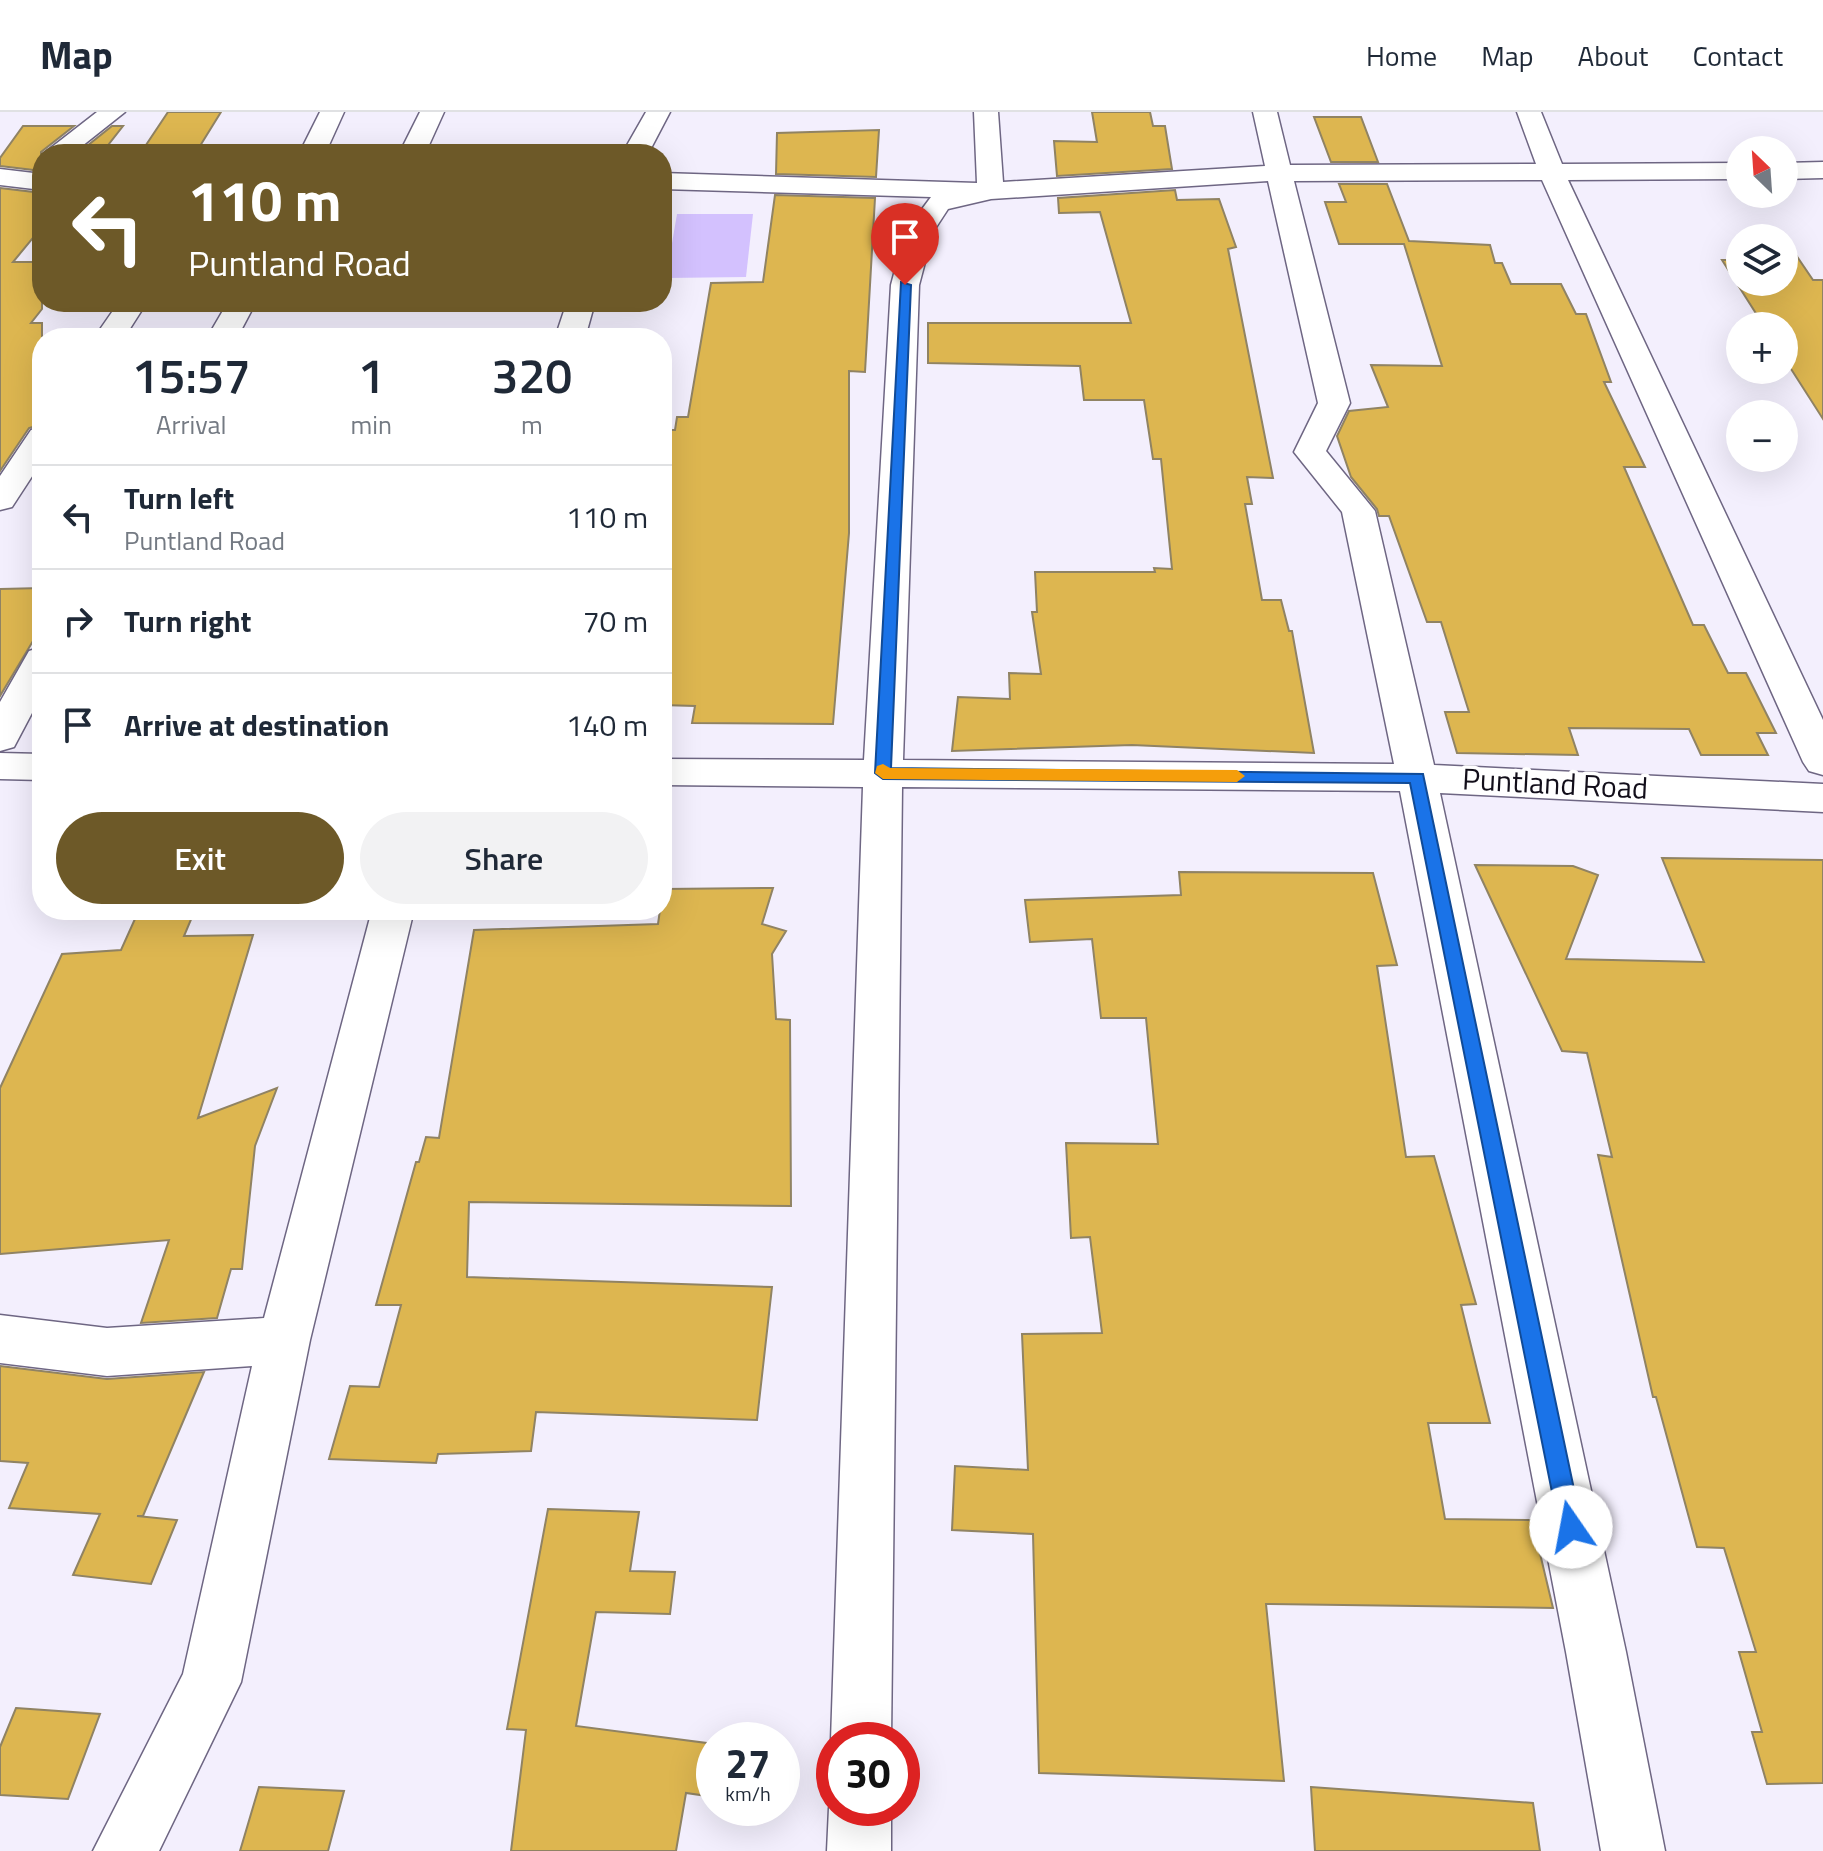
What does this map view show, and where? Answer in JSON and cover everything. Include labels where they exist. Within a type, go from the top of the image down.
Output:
[{"type":"street","points":[[70,144],[113,112]]},
{"type":"street","points":[[317,144],[332,112]]},
{"type":"street","points":[[417,144],[432,112]]},
{"type":"street","points":[[640,144],[658,112]]},
{"type":"street","points":[[986,112],[991,191]]},
{"type":"street","points":[[1265,112],[1334,403],[1310,452],[1358,511],[1417,778],[1596,1652],[1633,1851]]},
{"type":"street","points":[[1529,112],[1552,172],[1823,762]]},
{"type":"street","points":[[1798,171],[1823,170]]},
{"type":"street","points":[[672,181],[991,191],[1279,173],[1726,171]]},
{"type":"street","points":[[0,177],[32,179]]},
{"type":"street","points":[[861,1722],[883,773],[905,285],[919,232],[939,203],[991,191]]},
{"type":"street","points":[[0,500],[32,452]]},
{"type":"street","points":[[0,738],[32,678]]},
{"type":"street","points":[[0,766],[32,767]]},
{"type":"street","name":"Puntland Road","points":[[672,772],[1417,778],[1823,798]]},
{"type":"street","points":[[125,1851],[211,1682],[284,1340],[390,920]]},
{"type":"street","points":[[0,1339],[107,1352],[284,1340]]},
{"type":"street","points":[[859,1851],[860,1826]]},
{"type":"shaded area","points":[[677,214],[753,214],[746,277],[672,278],[672,243]]},
{"type":"building","points":[[168,112],[221,112],[201,144],[147,144]]},
{"type":"building","points":[[1092,112],[1150,112],[1153,126],[1165,126],[1172,169],[1057,176],[1054,141],[1097,142]]},
{"type":"building","points":[[1314,117],[1361,117],[1378,162],[1331,162]]},
{"type":"building","points":[[23,126],[74,126],[51,144],[32,144],[32,170],[0,166],[0,158]]},
{"type":"building","points":[[112,126],[123,126],[109,144],[90,144]]},
{"type":"building","points":[[879,130],[876,177],[776,174],[777,133]]},
{"type":"building","points":[[1339,184],[1387,184],[1409,241],[1490,245],[1495,263],[1502,263],[1511,284],[1561,284],[1576,314],[1586,314],[1611,382],[1604,382],[1645,467],[1624,467],[1693,625],[1704,625],[1728,673],[1746,673],[1776,733],[1757,733],[1768,755],[1701,755],[1689,729],[1569,728],[1578,755],[1457,753],[1445,712],[1469,712],[1441,622],[1427,622],[1389,516],[1379,516],[1377,509],[1351,477],[1337,436],[1349,411],[1388,407],[1371,365],[1442,366],[1404,244],[1339,244],[1325,202],[1346,202]]},
{"type":"building","points":[[0,188],[32,192],[32,239],[13,262],[32,262],[32,312],[40,312],[31,323],[42,323],[42,328],[32,328],[32,427],[0,471]]},
{"type":"building","points":[[1175,190],[1177,200],[1219,199],[1236,247],[1228,249],[1273,478],[1247,477],[1252,504],[1245,504],[1262,600],[1281,600],[1289,631],[1292,631],[1314,753],[1132,745],[952,751],[958,697],[1010,699],[1009,673],[1041,674],[1032,612],[1037,612],[1035,572],[1155,572],[1154,568],[1172,569],[1161,459],[1153,459],[1144,400],[1084,400],[1080,366],[928,363],[928,323],[1131,323],[1100,212],[1059,213],[1058,198]]},
{"type":"building","points":[[775,195],[875,198],[865,372],[849,371],[849,533],[833,724],[692,723],[695,706],[672,705],[672,430],[675,430],[677,417],[688,417],[711,283],[763,282]]},
{"type":"building","points":[[1798,258],[1813,280],[1823,280],[1823,419],[1798,380],[1798,312],[1755,312],[1745,296],[1798,296]]},
{"type":"building","points":[[32,588],[32,643],[0,696],[0,589]]},
{"type":"building","points":[[1662,858],[1823,860],[1823,1783],[1767,1784],[1752,1732],[1762,1732],[1739,1652],[1756,1652],[1724,1548],[1697,1547],[1656,1397],[1653,1397],[1598,1155],[1612,1157],[1587,1053],[1562,1051],[1475,865],[1573,866],[1598,875],[1566,959],[1704,962]]},
{"type":"building","points":[[1179,872],[1373,873],[1397,965],[1377,966],[1406,1157],[1434,1156],[1476,1304],[1461,1305],[1490,1423],[1428,1423],[1445,1519],[1532,1520],[1553,1608],[1266,1604],[1284,1781],[1039,1773],[1033,1534],[952,1530],[955,1466],[1028,1470],[1022,1334],[1102,1333],[1090,1237],[1071,1238],[1066,1143],[1158,1144],[1146,1018],[1101,1018],[1092,939],[1030,942],[1025,900],[1181,895]]},
{"type":"building","points":[[773,888],[762,924],[786,931],[772,954],[776,1019],[790,1020],[791,1206],[469,1202],[467,1277],[772,1287],[757,1420],[536,1412],[531,1451],[438,1454],[436,1463],[329,1459],[350,1386],[379,1387],[401,1305],[376,1305],[416,1162],[419,1162],[426,1137],[439,1138],[474,930],[658,924],[659,920],[672,920],[672,889]]},
{"type":"building","points":[[134,920],[191,920],[184,936],[253,935],[198,1118],[277,1088],[255,1146],[242,1269],[231,1269],[217,1318],[141,1323],[169,1240],[0,1254],[0,1088],[62,954],[121,950]]},
{"type":"building","points":[[0,1366],[107,1379],[204,1372],[143,1516],[137,1516],[177,1520],[151,1584],[73,1575],[100,1514],[9,1508],[28,1463],[0,1461]]},
{"type":"building","points":[[548,1509],[639,1512],[630,1571],[675,1572],[670,1614],[596,1612],[576,1726],[696,1742],[696,1794],[686,1793],[676,1851],[511,1851],[526,1730],[507,1729]]},
{"type":"building","points":[[16,1708],[100,1714],[68,1799],[0,1795],[0,1747]]},
{"type":"building","points":[[259,1787],[344,1791],[328,1851],[240,1851]]},
{"type":"building","points":[[1311,1787],[1533,1803],[1540,1851],[1315,1851]]},
{"type":"slow traffic","points":[[883,769],[883,773],[1237,776]]},
{"type":"route","points":[[905,285],[883,773],[1417,778],[1571,1527]]}]
